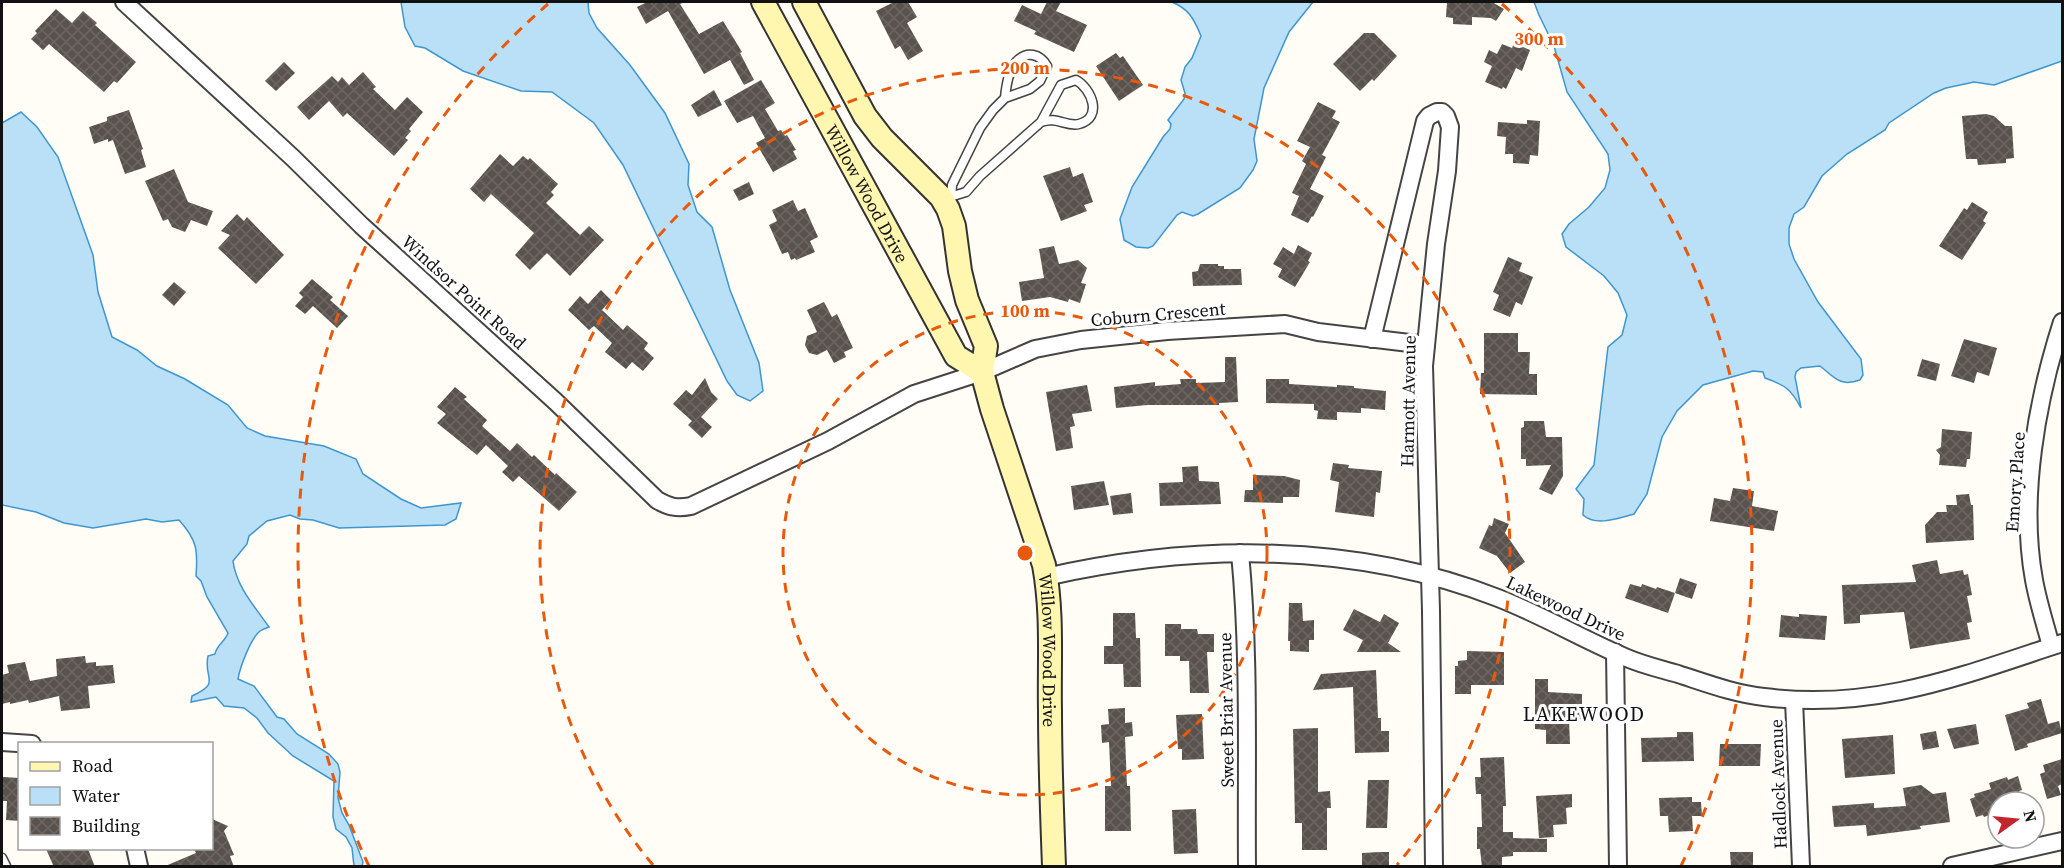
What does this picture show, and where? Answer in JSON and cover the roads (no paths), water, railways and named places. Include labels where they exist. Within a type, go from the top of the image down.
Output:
[{"type":"street","name":"Windsor Point Road","points":[[124,2],[362,225],[556,402],[657,500],[669,507],[691,506],[807,451]]},
{"type":"street","name":"Willow Wood Drive","points":[[763,2],[956,356],[982,372]]},
{"type":"street","name":"Willow Wood Drive","points":[[804,2],[865,116],[882,138],[941,197],[950,203],[960,271],[968,300],[986,346],[982,372],[1047,577],[1051,604],[1050,709],[1054,867]]},
{"type":"street","name":"Harmott Avenue","points":[[1372,339],[1425,121],[1429,116],[1442,112],[1450,127],[1447,171],[1436,244],[1424,366],[1430,575],[1434,867]]},
{"type":"street","name":"Emory Place","points":[[2057,645],[2040,609],[2034,578],[2030,544],[2030,499],[2036,431],[2052,354],[2062,321]]},
{"type":"street","name":"Coburn Crescent","points":[[807,451],[914,394],[982,372],[1035,349],[1081,340],[1167,331],[1285,324],[1318,332],[1426,345]]},
{"type":"street","name":"Lakewood Drive","points":[[1047,577],[1145,558],[1201,553],[1336,558],[1383,565],[1430,575],[1501,599],[1648,665],[1740,693],[1794,700],[1832,700],[1908,690],[1942,682],[2057,645]]},
{"type":"street","name":"Sweet Briar Avenue","points":[[1240,554],[1245,630],[1247,867]]},
{"type":"street","points":[[1615,652],[1618,867]]},
{"type":"street","name":"Hadlock Avenue","points":[[1794,700],[1801,867]]},
{"type":"street","points":[[2,742],[18,743]]},
{"type":"street","points":[[1952,867],[2008,861],[2062,841]]},
{"type":"street","points":[[135,850],[140,867]]},
{"type":"lane","points":[[950,203],[952,185],[980,128],[1005,98],[1030,89],[1040,81],[1047,66],[1043,59],[1027,54],[1016,62],[1006,84],[1005,98]]},
{"type":"lane","points":[[950,203],[966,192],[980,176],[1041,122],[1048,119],[1071,125],[1080,124],[1089,118],[1093,110],[1093,100],[1089,91],[1076,80],[1061,86],[1041,122]]},
{"type":"lane","points":[[2,858],[6,867]]},
{"type":"water","points":[[401,2],[588,2],[589,13],[597,28],[630,65],[665,113],[689,164],[688,185],[697,212],[712,227],[730,290],[759,363],[763,391],[750,401],[737,395],[727,381],[623,165],[594,123],[552,92],[521,91],[463,71],[425,48],[415,46],[405,27]]},
{"type":"water","points":[[1172,2],[1313,2],[1289,32],[1264,88],[1254,139],[1257,161],[1240,188],[1198,214],[1193,216],[1182,212],[1177,215],[1153,246],[1136,247],[1124,240],[1120,219],[1132,187],[1170,129],[1171,124],[1168,120],[1184,99],[1185,93],[1181,80],[1201,36],[1190,15]]},
{"type":"water","points":[[1534,2],[2062,2],[2062,61],[1994,85],[1974,82],[1934,93],[1889,123],[1885,130],[1847,154],[1822,176],[1804,207],[1794,214],[1789,228],[1789,244],[1794,259],[1818,302],[1861,359],[1863,375],[1860,380],[1843,382],[1834,378],[1820,366],[1801,368],[1796,372],[1795,377],[1801,408],[1790,392],[1783,386],[1765,378],[1763,372],[1753,371],[1703,385],[1677,411],[1662,437],[1647,494],[1634,514],[1601,521],[1588,519],[1583,515],[1584,499],[1576,489],[1594,465],[1608,347],[1622,335],[1627,315],[1618,293],[1604,276],[1566,247],[1562,234],[1605,188],[1610,170],[1608,154],[1567,92],[1554,46]]},
{"type":"water","points":[[21,112],[37,127],[58,157],[93,255],[98,292],[112,337],[137,350],[157,366],[185,379],[228,405],[247,428],[265,436],[324,446],[356,459],[363,474],[401,499],[421,508],[461,503],[456,519],[445,525],[339,528],[290,515],[267,521],[249,536],[247,544],[233,561],[242,588],[269,627],[260,631],[253,640],[243,660],[238,679],[254,686],[277,717],[284,719],[297,734],[329,754],[338,764],[340,772],[338,798],[363,862],[362,866],[354,866],[352,848],[346,837],[336,829],[333,817],[334,781],[293,756],[268,733],[257,718],[244,708],[224,706],[216,697],[191,702],[192,696],[209,684],[208,656],[215,654],[228,633],[207,597],[201,581],[196,576],[195,546],[190,534],[179,520],[162,522],[146,519],[93,528],[64,523],[36,512],[2,505],[2,123]]},
{"type":"district","name":"LAKEWOOD","points":[[1584,714]]}]
